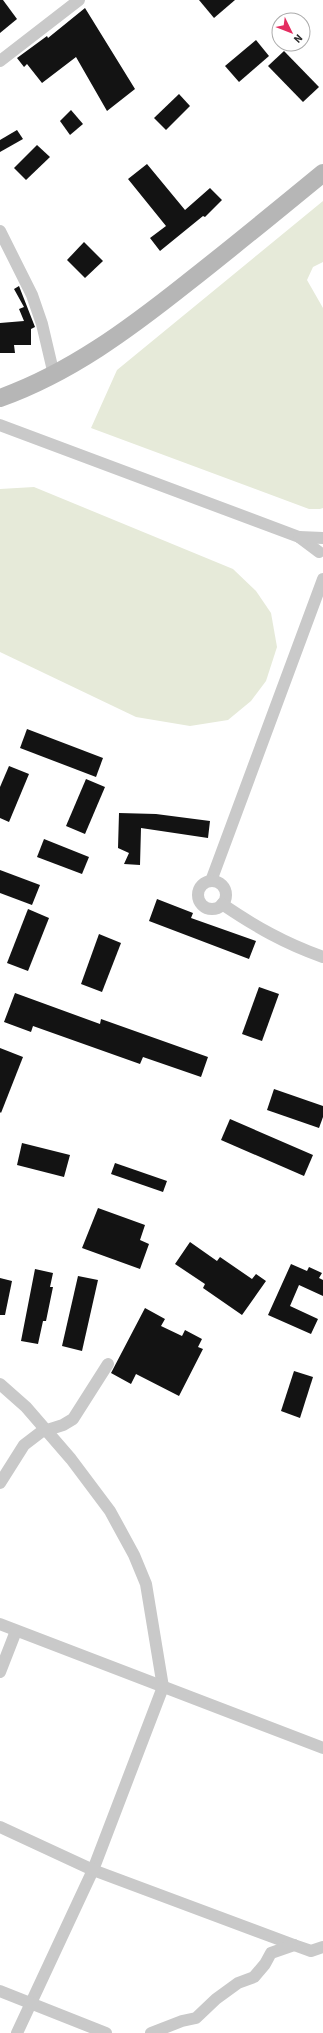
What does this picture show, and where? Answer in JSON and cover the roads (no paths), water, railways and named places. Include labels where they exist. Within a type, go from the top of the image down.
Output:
[{"type":"street","points":[[0,61],[79,0]]},
{"type":"street","points":[[0,398],[26,389],[54,376],[82,360],[154,308],[323,172]]},
{"type":"street","points":[[0,230],[32,295],[42,324],[54,376]]},
{"type":"street","points":[[0,425],[298,537],[323,539],[319,546],[321,555]]},
{"type":"street","points":[[298,537],[321,555]]},
{"type":"street","points":[[211,881],[323,579]]},
{"type":"street","points":[[211,881],[218,882],[223,886],[226,892],[225,899],[222,904],[211,908],[201,903],[198,892],[201,886],[211,881]]},
{"type":"street","points":[[222,904],[253,925],[290,945],[323,957]]},
{"type":"street","points":[[0,1483],[24,1445],[41,1432],[47,1431],[73,1419],[108,1364]]},
{"type":"street","points":[[0,1384],[26,1407],[71,1459],[110,1511],[134,1555],[146,1584],[163,1687],[93,1870],[17,2033]]},
{"type":"street","points":[[0,1624],[323,1748]]},
{"type":"street","points":[[0,1672],[16,1631]]},
{"type":"street","points":[[0,1827],[93,1870],[294,1945],[311,1951],[323,1947]]},
{"type":"street","points":[[152,2033],[182,2021],[196,2018],[216,1999],[238,1983],[254,1977],[265,1964],[271,1953],[294,1945]]},
{"type":"street","points":[[0,1991],[31,2002],[84,2028],[106,2033]]}]
